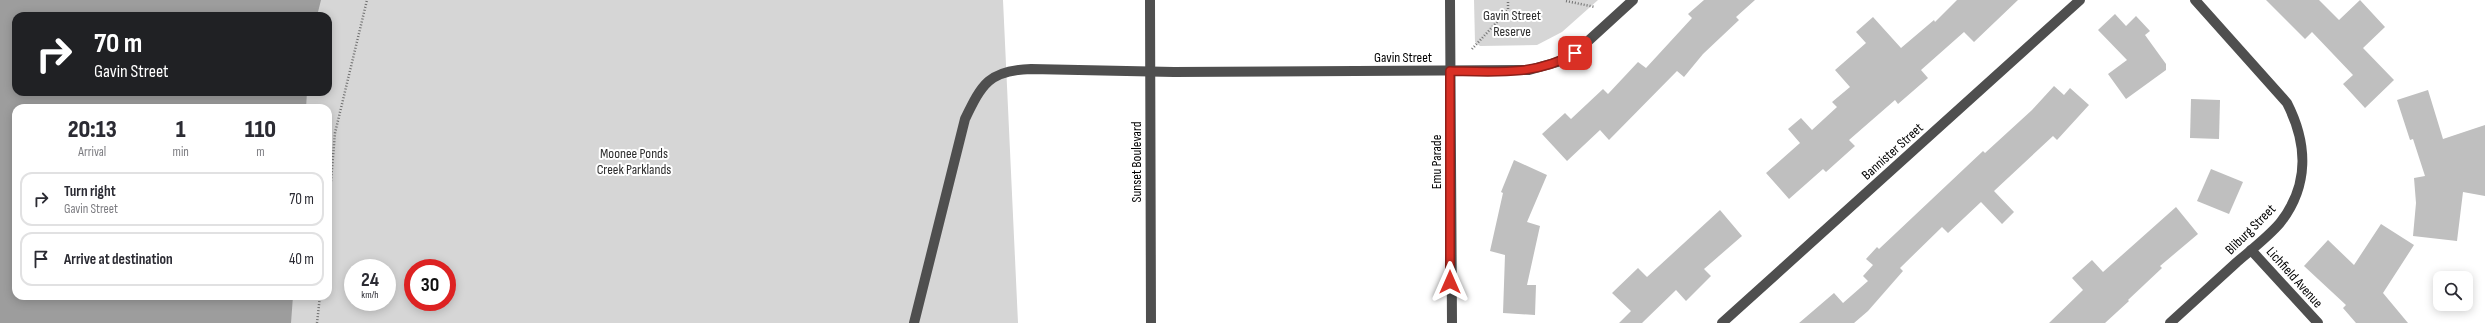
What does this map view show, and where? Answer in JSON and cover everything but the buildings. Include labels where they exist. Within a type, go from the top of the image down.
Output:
[{"type":"street","name":"Sunset Boulevard","points":[[1150,0],[1151,323]]},
{"type":"street","name":"Emu Parade","points":[[1450,0],[1452,323]]},
{"type":"street","name":"Gavin Street","points":[[914,323],[965,119],[984,84],[997,74],[1013,69],[1150,71],[1529,70],[1561,61],[1575,53],[1633,0]]},
{"type":"street","name":"Bannister Street","points":[[1722,323],[2080,0]]},
{"type":"street","name":"Bliburg Street","points":[[2170,323],[2279,224],[2288,210],[2299,182],[2302,167],[2303,145],[2297,122],[2288,104],[2195,0]]},
{"type":"street","name":"Lichfield Avenue","points":[[2251,250],[2318,323]]},
{"type":"path","points":[[332,169],[335,133],[367,0]]},
{"type":"path","points":[[1472,49],[1508,10],[1508,0]]},
{"type":"path","points":[[1566,1],[1595,7]]},
{"type":"path","points":[[317,323],[320,300]]},
{"type":"green space","name":"Moonee Ponds Creek Parklands","points":[[0,0],[1003,0],[1018,323],[0,323]]},
{"type":"green space","name":"Gavin Street Reserve","points":[[1474,0],[1598,0],[1562,32],[1537,45],[1480,46],[1475,42]]},
{"type":"shaded area","points":[[0,0],[321,0],[318,12],[12,12],[12,96],[307,96],[306,104],[12,104],[12,300],[293,300],[291,323],[0,323]]},
{"type":"route","points":[[1450,282],[1450,71],[1529,70],[1548,66],[1575,53]]}]
